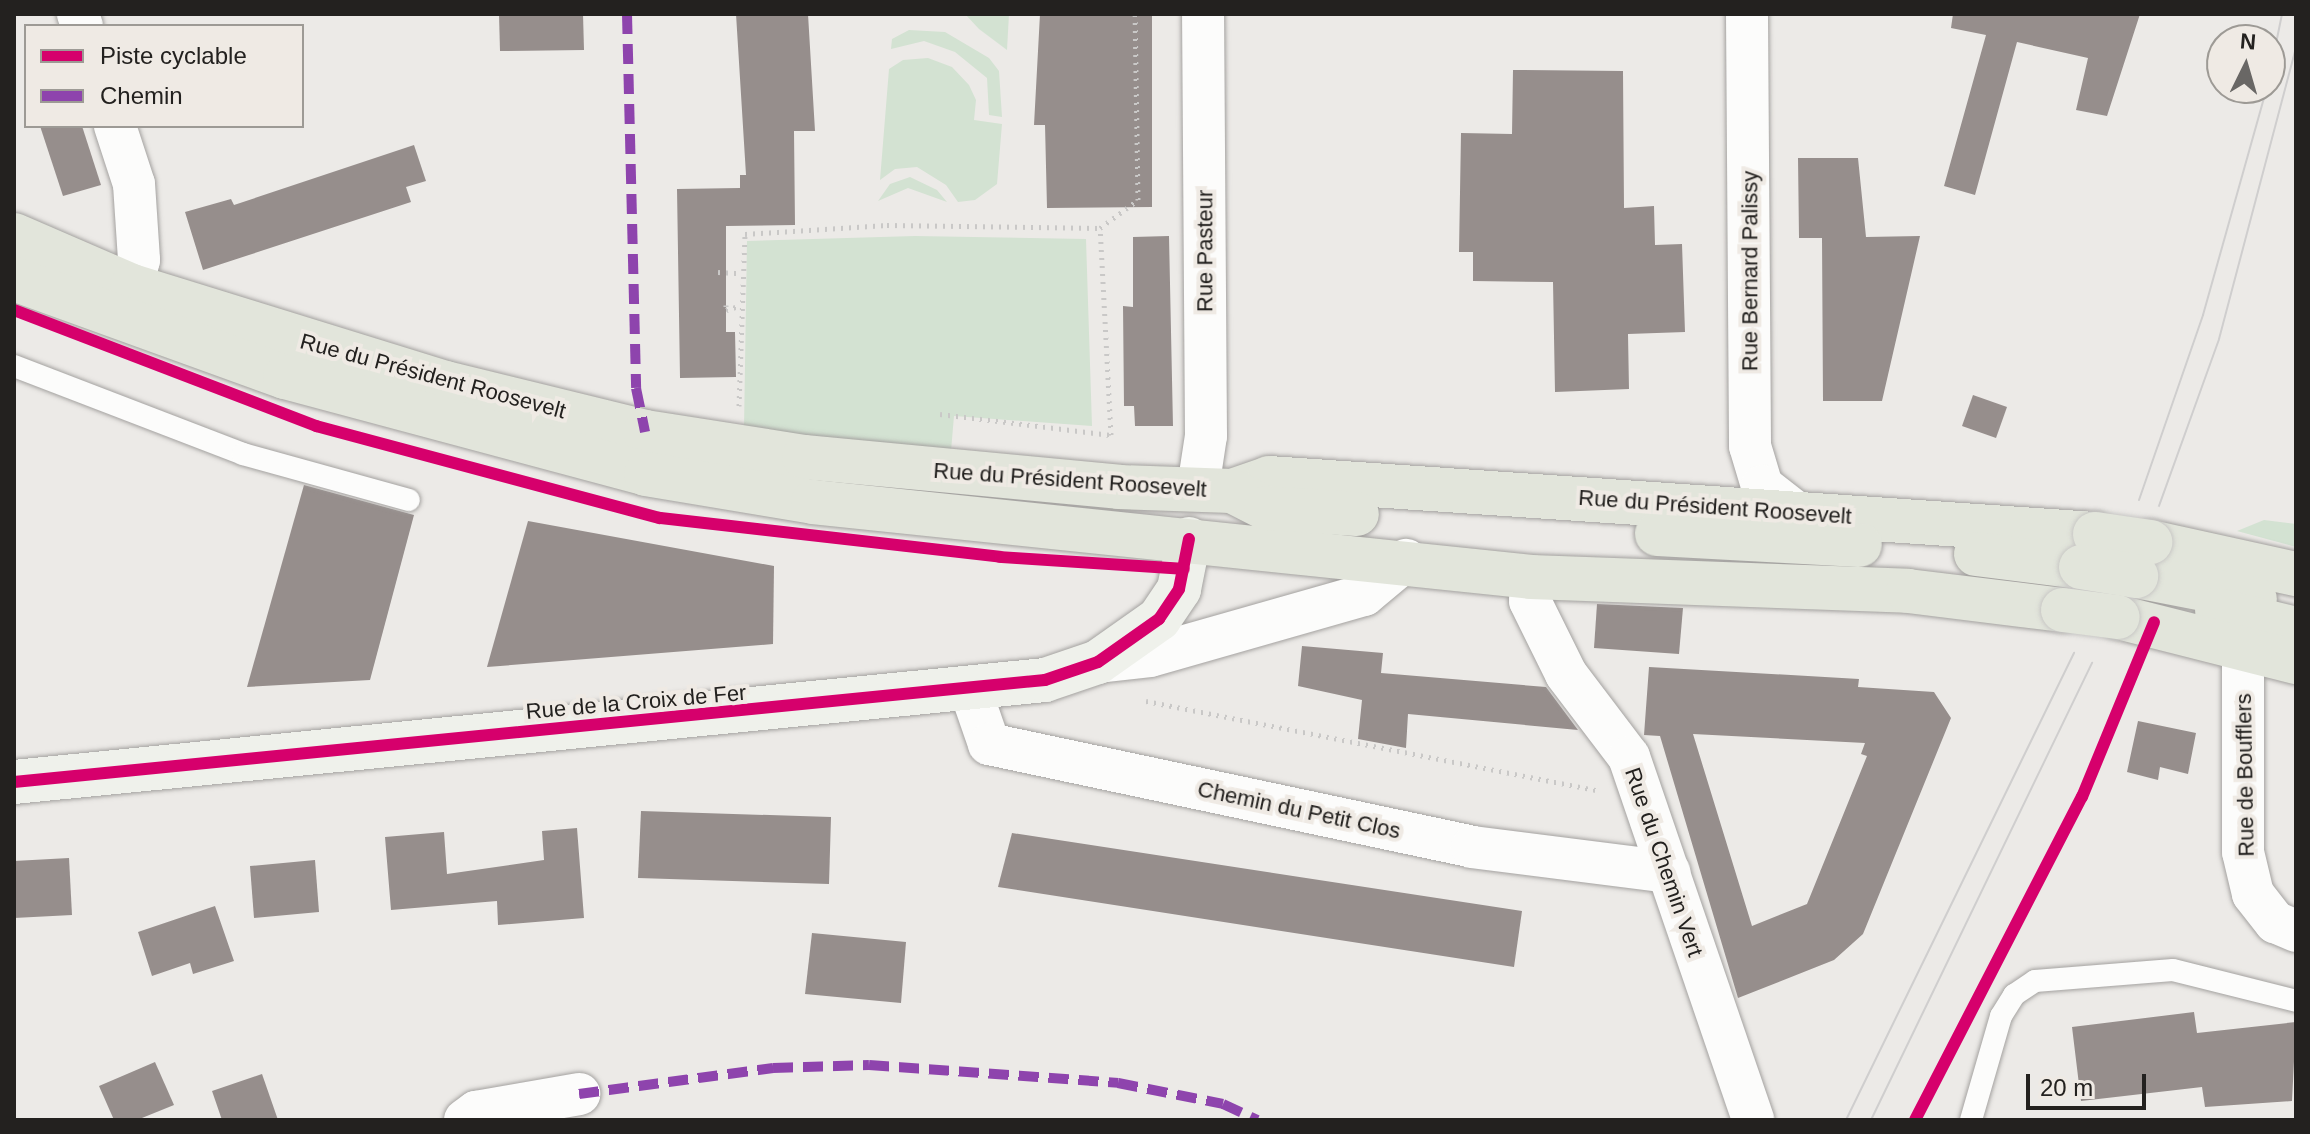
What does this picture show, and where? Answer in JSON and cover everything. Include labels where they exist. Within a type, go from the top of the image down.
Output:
[{"type":"main road","name":"Rue du Président Roosevelt","points":[[14,235],[132,286],[446,383],[645,432],[973,476],[1215,489],[1269,478],[1794,511],[2078,576]]},
{"type":"main road","name":"Rue du Président Roosevelt","points":[[14,279],[285,377],[646,474],[813,502],[1406,560],[1531,577],[1908,591],[2078,576],[2150,542],[2296,574]]},
{"type":"main road","points":[[1189,539],[1215,489],[1266,508],[1909,548],[2078,576],[2124,610],[2296,662]]},
{"type":"main road","points":[[1406,560],[1693,566],[1869,560],[2191,584],[2296,608]]},
{"type":"main road","points":[[2124,610],[2296,629]]},
{"type":"street","name":"Rue Pasteur","points":[[1203,14],[1206,436],[1215,489]]},
{"type":"street","name":"Rue Bernard Palissy","points":[[1747,14],[1750,446],[1762,486],[1794,511]]},
{"type":"street","points":[[116,128],[134,184],[139,260],[132,286]]},
{"type":"street","name":"Rue de la Croix de Fer","points":[[1098,662],[1159,619],[1179,589],[1189,539]]},
{"type":"street","name":"Rue de la Croix de Fer","points":[[14,782],[1045,680],[1098,662],[1150,656],[1364,595],[1406,560]]},
{"type":"street","name":"Rue du Chemin Vert","points":[[1531,577],[1530,601],[1566,674],[1629,757],[1753,1120]]},
{"type":"street","name":"Rue de Boufflers","points":[[2243,646],[2243,852],[2253,894],[2275,922],[2296,931]]},
{"type":"street","name":"Chemin du Petit Clos","points":[[970,689],[989,744],[1472,847],[1669,872]]},
{"type":"street","points":[[465,1120],[476,1112],[579,1094]]},
{"type":"lane","points":[[14,366],[243,454],[409,500]]},
{"type":"lane","points":[[1971,1120],[2001,1016],[2014,995],[2035,981],[2173,970],[2296,1001]]},
{"type":"path","points":[[738,412],[740,273],[745,234],[887,225],[1100,228],[1138,200],[1135,14]]},
{"type":"path","points":[[940,414],[1111,435],[1100,228]]},
{"type":"path","points":[[718,272],[740,273]]},
{"type":"path","points":[[726,305],[726,310],[740,306]]},
{"type":"path","points":[[1131,698],[1644,800]]},
{"type":"green space","points":[[965,14],[1009,14],[1007,50],[979,29]]},
{"type":"green space","points":[[909,30],[945,32],[989,58],[999,71],[1002,117],[989,115],[987,78],[955,52],[924,41],[891,49],[892,39]]},
{"type":"green space","points":[[928,58],[952,67],[969,85],[976,100],[974,120],[1002,124],[997,184],[975,200],[958,202],[946,185],[917,167],[895,169],[880,180],[889,69],[903,60]]},
{"type":"green space","points":[[910,177],[937,190],[947,202],[908,188],[878,201],[890,184]]},
{"type":"green space","points":[[915,236],[1086,239],[1092,426],[954,416],[951,451],[744,428],[747,241]]},
{"type":"green space","points":[[2264,520],[2296,524],[2296,547],[2237,531]]},
{"type":"building","points":[[499,14],[583,14],[584,50],[500,51]]},
{"type":"building","points":[[736,14],[808,14],[815,131],[794,131],[795,225],[726,226],[726,332],[735,332],[736,377],[680,378],[677,189],[740,188],[740,175],[746,175]]},
{"type":"building","points":[[1040,14],[1152,14],[1152,207],[1047,208],[1045,125],[1034,125]]},
{"type":"building","points":[[1953,14],[2140,14],[2107,116],[2076,110],[2088,58],[2017,42],[1975,195],[1944,186],[1986,35],[1951,28]]},
{"type":"building","points":[[1513,70],[1623,71],[1624,208],[1654,206],[1655,245],[1682,244],[1685,332],[1628,334],[1629,389],[1555,392],[1553,282],[1473,281],[1473,252],[1459,252],[1461,133],[1512,134]]},
{"type":"building","points":[[41,128],[83,128],[101,185],[63,196]]},
{"type":"building","points":[[414,145],[426,181],[406,187],[411,202],[203,270],[185,212],[231,199],[234,205]]},
{"type":"building","points":[[1798,158],[1858,158],[1866,237],[1920,236],[1882,401],[1823,401],[1822,238],[1799,238]]},
{"type":"building","points":[[1169,236],[1173,426],[1135,426],[1134,406],[1124,406],[1123,306],[1133,307],[1133,237]]},
{"type":"building","points":[[1973,395],[2007,407],[1996,438],[1962,426]]},
{"type":"building","points":[[304,485],[414,515],[370,680],[247,687]]},
{"type":"building","points":[[528,521],[774,566],[773,644],[487,667]]},
{"type":"building","points":[[1597,604],[1683,608],[1679,654],[1594,648]]},
{"type":"building","points":[[1302,646],[1383,653],[1381,673],[1546,687],[1578,730],[1408,714],[1406,748],[1358,739],[1362,700],[1298,686]]},
{"type":"building","points":[[1649,667],[1859,679],[1858,687],[1934,692],[1951,718],[1863,934],[1834,960],[1738,998],[1660,736],[1644,735]],"holes":[[[1693,734],[1865,743],[1861,754],[1867,756],[1807,904],[1752,926]]]},
{"type":"building","points":[[2138,721],[2196,733],[2188,774],[2160,767],[2158,780],[2127,772]]},
{"type":"building","points":[[641,811],[831,817],[829,884],[638,878]]},
{"type":"building","points":[[577,828],[584,918],[498,925],[497,901],[391,910],[385,837],[444,832],[447,874],[544,860],[542,831]]},
{"type":"building","points":[[1012,833],[1522,911],[1514,967],[998,887]]},
{"type":"building","points":[[69,858],[72,915],[14,918],[14,861]]},
{"type":"building","points":[[315,860],[319,912],[254,918],[250,866]]},
{"type":"building","points":[[215,906],[234,961],[193,974],[190,963],[152,976],[138,932]]},
{"type":"building","points":[[812,933],[906,942],[901,1003],[805,994]]},
{"type":"building","points":[[2194,1012],[2197,1033],[2296,1022],[2292,1101],[2205,1107],[2202,1087],[2081,1101],[2072,1027]]},
{"type":"building","points":[[155,1062],[174,1105],[137,1120],[114,1120],[99,1086]]},
{"type":"building","points":[[262,1074],[278,1120],[222,1120],[212,1091]]},
{"type":"tram line","points":[[2280,24],[2282,14]]},
{"type":"tram line","points":[[2159,506],[2219,339],[2296,47]]},
{"type":"tram line","points":[[2139,500],[2203,315],[2262,104]]},
{"type":"tram line","points":[[1846,1120],[2074,653]]},
{"type":"tram line","points":[[1871,1120],[2092,663]]},
{"type":"marked path","points":[[627,14],[636,388],[645,432]]},
{"type":"marked path","points":[[579,1094],[773,1068],[869,1065],[1118,1083],[1223,1104],[1258,1120]]},
{"type":"cycle path","points":[[14,310],[316,426],[660,518],[1000,557],[1184,569]]},
{"type":"cycle path","points":[[14,782],[1045,680],[1098,662],[1159,619],[1179,589],[1189,539]]},
{"type":"cycle path","points":[[1915,1120],[2082,797],[2154,622]]}]
